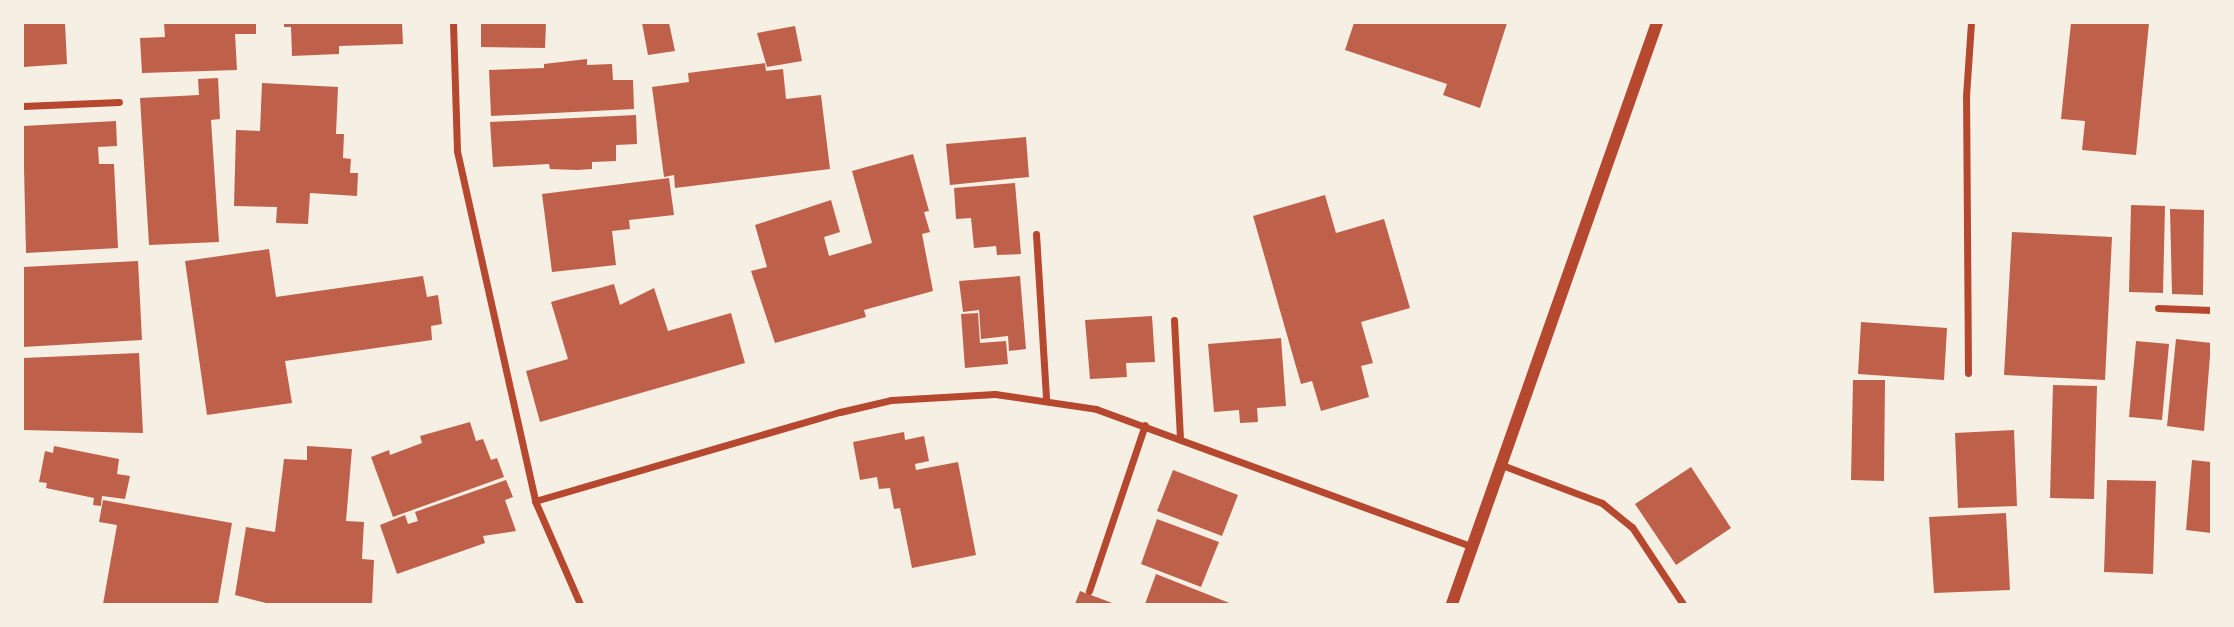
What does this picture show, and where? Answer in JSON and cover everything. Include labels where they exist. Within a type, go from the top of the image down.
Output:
[{"type":"street","points":[[453,23],[457,151],[535,501],[580,604]]},
{"type":"street","points":[[1452,604],[1657,23]]},
{"type":"street","points":[[1968,373],[1966,96],[1971,23]]},
{"type":"street","points":[[23,106],[119,102]]},
{"type":"street","points":[[1036,234],[1046,399]]},
{"type":"street","points":[[2158,308],[2211,310]]},
{"type":"street","points":[[1174,320],[1180,439]]},
{"type":"street","points":[[535,501],[891,400],[995,394],[1046,399],[1145,425],[1473,547]]},
{"type":"street","points":[[1088,591],[1145,425]]},
{"type":"street","points":[[1502,465],[1602,503],[1632,527],[1683,604]]},
{"type":"building","points":[[23,23],[65,23],[67,64],[23,67]]},
{"type":"building","points":[[164,23],[256,23],[256,34],[235,34],[237,70],[142,73],[140,38],[165,37]]},
{"type":"building","points":[[284,23],[402,23],[403,44],[339,46],[339,54],[292,56],[291,27],[284,27]]},
{"type":"building","points":[[481,23],[546,23],[545,48],[481,47]]},
{"type":"building","points":[[642,23],[669,23],[675,51],[648,55]]},
{"type":"building","points":[[1354,23],[1507,23],[1480,108],[1443,95],[1447,84],[1345,50]]},
{"type":"building","points":[[2071,23],[2149,23],[2136,155],[2082,150],[2085,121],[2061,119]]},
{"type":"building","points":[[795,26],[802,61],[767,67],[757,33]]},
{"type":"building","points":[[587,59],[587,65],[612,64],[613,80],[633,80],[634,109],[491,116],[489,70],[544,68],[544,64]]},
{"type":"building","points":[[765,63],[766,71],[783,69],[786,99],[821,95],[830,169],[675,188],[674,175],[664,177],[652,87],[689,82],[688,73]]},
{"type":"building","points":[[218,78],[220,119],[211,120],[219,242],[149,245],[140,98],[199,95],[198,79]]},
{"type":"building","points":[[262,83],[338,87],[336,134],[344,134],[343,158],[351,159],[350,173],[358,173],[357,196],[310,193],[308,224],[276,223],[277,207],[234,206],[236,130],[260,131]]},
{"type":"building","points":[[636,115],[637,144],[616,145],[616,161],[592,162],[592,169],[577,170],[550,169],[549,164],[493,167],[490,122]]},
{"type":"building","points":[[116,121],[117,146],[98,147],[99,164],[114,164],[118,248],[26,253],[23,126]]},
{"type":"building","points":[[1026,137],[1029,177],[950,185],[946,144]]},
{"type":"building","points":[[913,154],[929,211],[924,212],[930,232],[922,234],[933,291],[864,310],[866,317],[775,343],[751,271],[767,267],[755,225],[831,200],[840,232],[824,237],[829,256],[872,243],[852,171]]},
{"type":"building","points":[[669,178],[674,215],[629,220],[630,229],[612,231],[616,265],[552,272],[542,194]]},
{"type":"building","points":[[1015,183],[1021,254],[997,255],[996,246],[974,248],[971,218],[956,219],[954,188]]},
{"type":"building","points":[[1325,195],[1336,233],[1384,219],[1410,308],[1361,322],[1373,363],[1361,366],[1369,397],[1321,411],[1312,381],[1301,384],[1253,216]]},
{"type":"building","points":[[2131,205],[2165,206],[2163,293],[2129,292]]},
{"type":"building","points":[[2170,209],[2204,210],[2203,295],[2172,294]]},
{"type":"building","points":[[2012,232],[2112,237],[2105,380],[2004,375]]},
{"type":"building","points":[[269,249],[276,297],[423,276],[427,297],[438,295],[442,324],[431,326],[432,340],[285,361],[292,403],[207,415],[185,261]]},
{"type":"building","points":[[138,261],[142,340],[23,347],[23,267]]},
{"type":"building","points":[[1020,276],[1026,349],[1009,351],[1008,336],[981,339],[979,310],[963,312],[959,281]]},
{"type":"building","points":[[614,284],[620,305],[654,288],[668,331],[731,313],[745,363],[540,422],[526,371],[568,359],[551,302]]},
{"type":"building","points":[[978,313],[980,343],[1006,341],[1008,364],[965,368],[961,314]]},
{"type":"building","points":[[1152,316],[1155,362],[1126,363],[1127,377],[1090,379],[1085,320]]},
{"type":"building","points":[[1861,322],[1947,328],[1944,380],[1858,374]]},
{"type":"building","points":[[1281,338],[1286,406],[1257,408],[1258,422],[1240,423],[1239,410],[1214,412],[1208,344]]},
{"type":"building","points":[[2176,339],[2211,343],[2204,431],[2167,426]]},
{"type":"building","points":[[2136,341],[2169,344],[2162,420],[2129,417]]},
{"type":"building","points":[[139,353],[143,433],[23,430],[23,358]]},
{"type":"building","points":[[1853,380],[1885,380],[1884,481],[1851,480]]},
{"type":"building","points":[[2053,385],[2097,386],[2094,499],[2050,498]]},
{"type":"building","points":[[470,422],[476,441],[483,439],[491,460],[497,458],[504,477],[393,517],[371,457],[389,450],[390,455],[422,443],[420,436]]},
{"type":"building","points":[[2014,430],[2017,506],[1958,508],[1955,433]]},
{"type":"building","points":[[904,432],[905,440],[924,436],[929,461],[915,464],[916,470],[958,462],[976,555],[912,568],[900,508],[894,509],[890,488],[879,489],[877,477],[860,480],[853,442]]},
{"type":"building","points":[[54,446],[119,459],[117,474],[130,476],[125,499],[102,496],[101,506],[93,505],[94,498],[46,488],[47,483],[39,482],[45,451],[53,453]]},
{"type":"building","points":[[307,446],[352,449],[346,521],[364,522],[362,559],[374,560],[372,604],[270,604],[235,595],[246,527],[275,532],[284,459],[307,460]]},
{"type":"building","points":[[2192,460],[2211,462],[2211,533],[2186,530]]},
{"type":"building","points":[[1691,467],[1731,528],[1676,565],[1635,504]]},
{"type":"building","points":[[1173,470],[1238,495],[1222,536],[1157,511]]},
{"type":"building","points":[[506,480],[513,497],[505,500],[516,531],[483,536],[485,543],[397,574],[380,525],[405,515],[408,524],[418,521],[415,512]]},
{"type":"building","points":[[2107,480],[2156,481],[2153,574],[2104,572]]},
{"type":"building","points":[[103,500],[232,523],[218,604],[103,604],[117,525],[99,522]]},
{"type":"building","points":[[2006,513],[2010,590],[1934,593],[1929,517]]},
{"type":"building","points":[[1157,519],[1219,542],[1201,587],[1141,564]]},
{"type":"building","points":[[1156,574],[1232,604],[1145,604]]},
{"type":"building","points":[[1080,591],[1115,604],[1075,604]]}]
